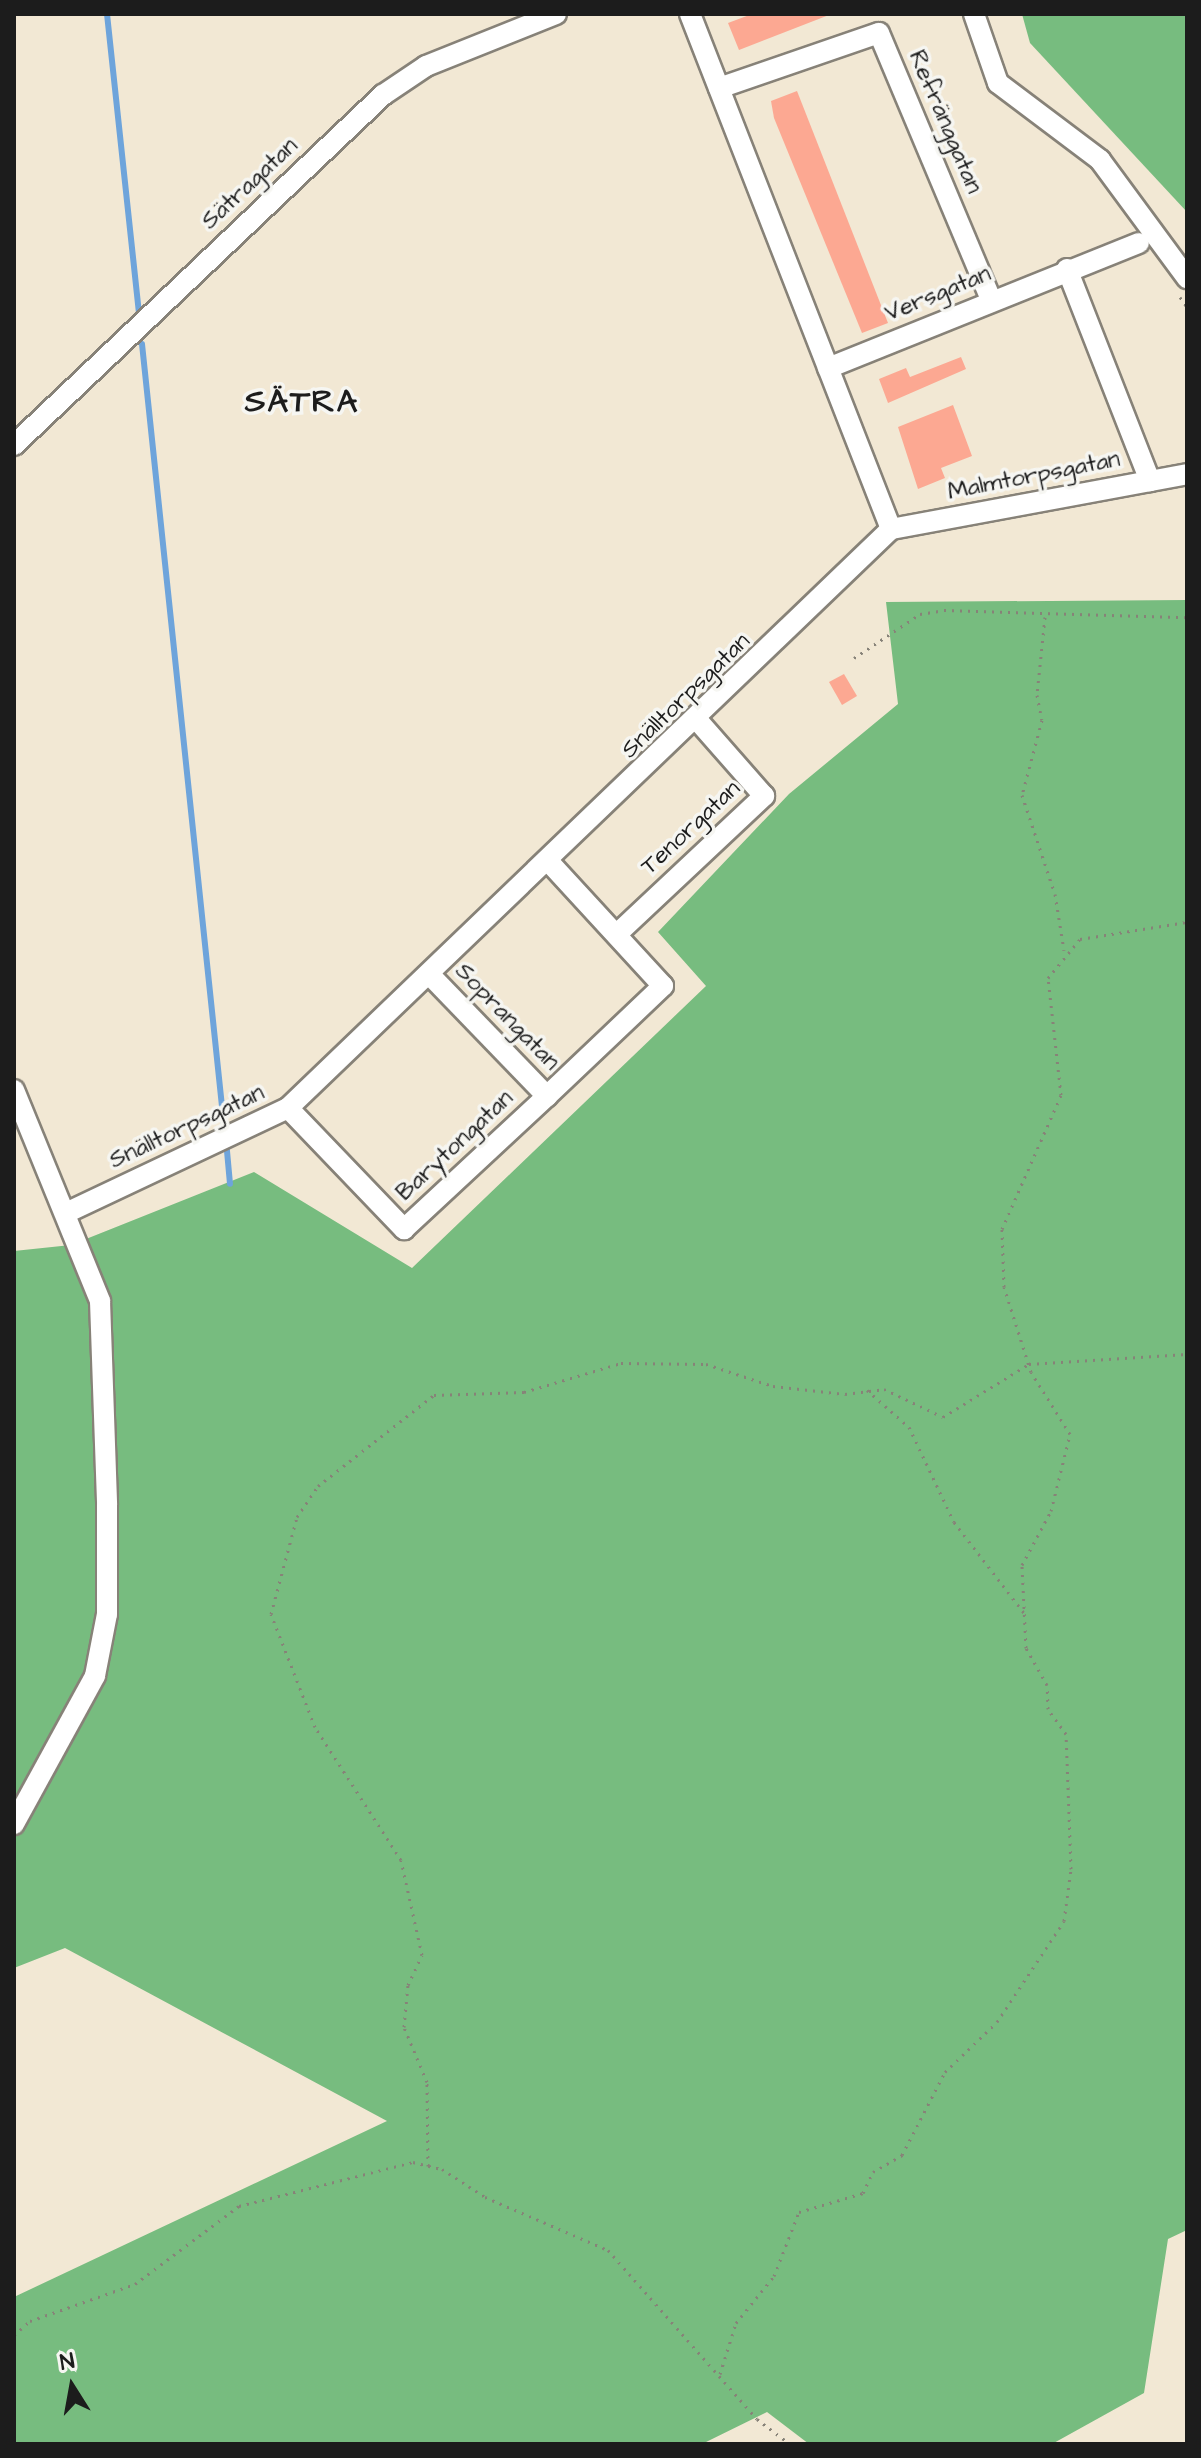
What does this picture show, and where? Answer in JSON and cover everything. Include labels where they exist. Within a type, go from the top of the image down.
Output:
[{"type":"street","name":"Sätragatan","points":[[14,445],[383,95],[426,66],[556,14]]},
{"type":"street","points":[[690,14],[891,529]]},
{"type":"street","points":[[974,14],[998,83],[1100,160],[1187,278]]},
{"type":"street","name":"Refränggatan","points":[[719,88],[879,33],[991,300]]},
{"type":"street","name":"Versgatan","points":[[828,368],[1067,269],[1139,243]]},
{"type":"street","points":[[1067,269],[1150,481]]},
{"type":"street","name":"Malmtorpsgatan","points":[[891,529],[1187,474]]},
{"type":"street","name":"Snälltorpsgatan","points":[[68,1212],[288,1108],[698,721],[891,529]]},
{"type":"street","name":"Tenorgatan","points":[[617,934],[764,796],[698,721]]},
{"type":"street","points":[[549,862],[617,934]]},
{"type":"street","name":"Barytongatan","points":[[288,1108],[404,1229],[663,986],[617,934]]},
{"type":"street","name":"Soprangatan","points":[[429,974],[547,1096]]},
{"type":"street","points":[[14,1090],[19,1115],[68,1212],[100,1301],[107,1614],[95,1676],[14,1824]]},
{"type":"path","points":[[854,658],[920,614],[1187,617]]},
{"type":"path","points":[[1045,617],[1037,695],[1042,720],[1022,795],[1055,894],[1065,951]]},
{"type":"path","points":[[720,2374],[736,2323],[774,2276],[799,2212],[863,2193],[873,2172],[902,2155],[945,2072],[1004,2013],[1064,1921],[1071,1869],[1066,1734],[1048,1709],[1047,1685],[1026,1648],[1022,1565],[1044,1530],[1071,1449],[1070,1434],[1029,1364],[1004,1287],[1002,1229],[1061,1095],[1048,978],[1065,951],[1080,939],[1187,922]]},
{"type":"path","points":[[428,2166],[427,2082],[404,2027],[408,1985],[422,1955],[401,1860],[315,1727],[271,1614],[297,1517],[343,1460],[434,1395],[524,1392],[621,1363],[663,1359],[741,1372],[773,1386],[884,1389],[943,1417],[1029,1364],[1187,1354]]},
{"type":"path","points":[[866,1390],[909,1427],[954,1522],[1024,1613]]},
{"type":"path","points":[[14,2335],[30,2321],[135,2284],[239,2206],[369,2170],[428,2166],[608,2250],[757,2419],[790,2444]]},
{"type":"green space","points":[[1022,14],[1187,14],[1187,212],[1030,43]]},
{"type":"green space","points":[[1187,600],[1187,2230],[1168,2239],[1144,2393],[1052,2444],[809,2444],[767,2412],[702,2444],[14,2444],[14,2297],[387,2121],[65,1948],[14,1968],[14,1251],[71,1245],[254,1172],[412,1268],[706,986],[658,932],[789,794],[898,704],[886,602]]},
{"type":"building","points":[[752,14],[829,15],[739,50],[728,23]]},
{"type":"building","points":[[797,91],[888,323],[862,333],[774,118],[771,101]]},
{"type":"building","points":[[961,357],[966,369],[888,403],[879,379],[906,368],[910,377]]},
{"type":"building","points":[[953,405],[972,456],[941,468],[945,478],[918,489],[898,427]]},
{"type":"building","points":[[844,674],[857,696],[842,705],[829,682]]},
{"type":"waterway","points":[[107,14],[139,315]]},
{"type":"waterway","points":[[142,344],[224,1125]]},
{"type":"waterway","points":[[226,1140],[230,1184]]},
{"type":"district","name":"SÄTRA","points":[[302,402]]}]
